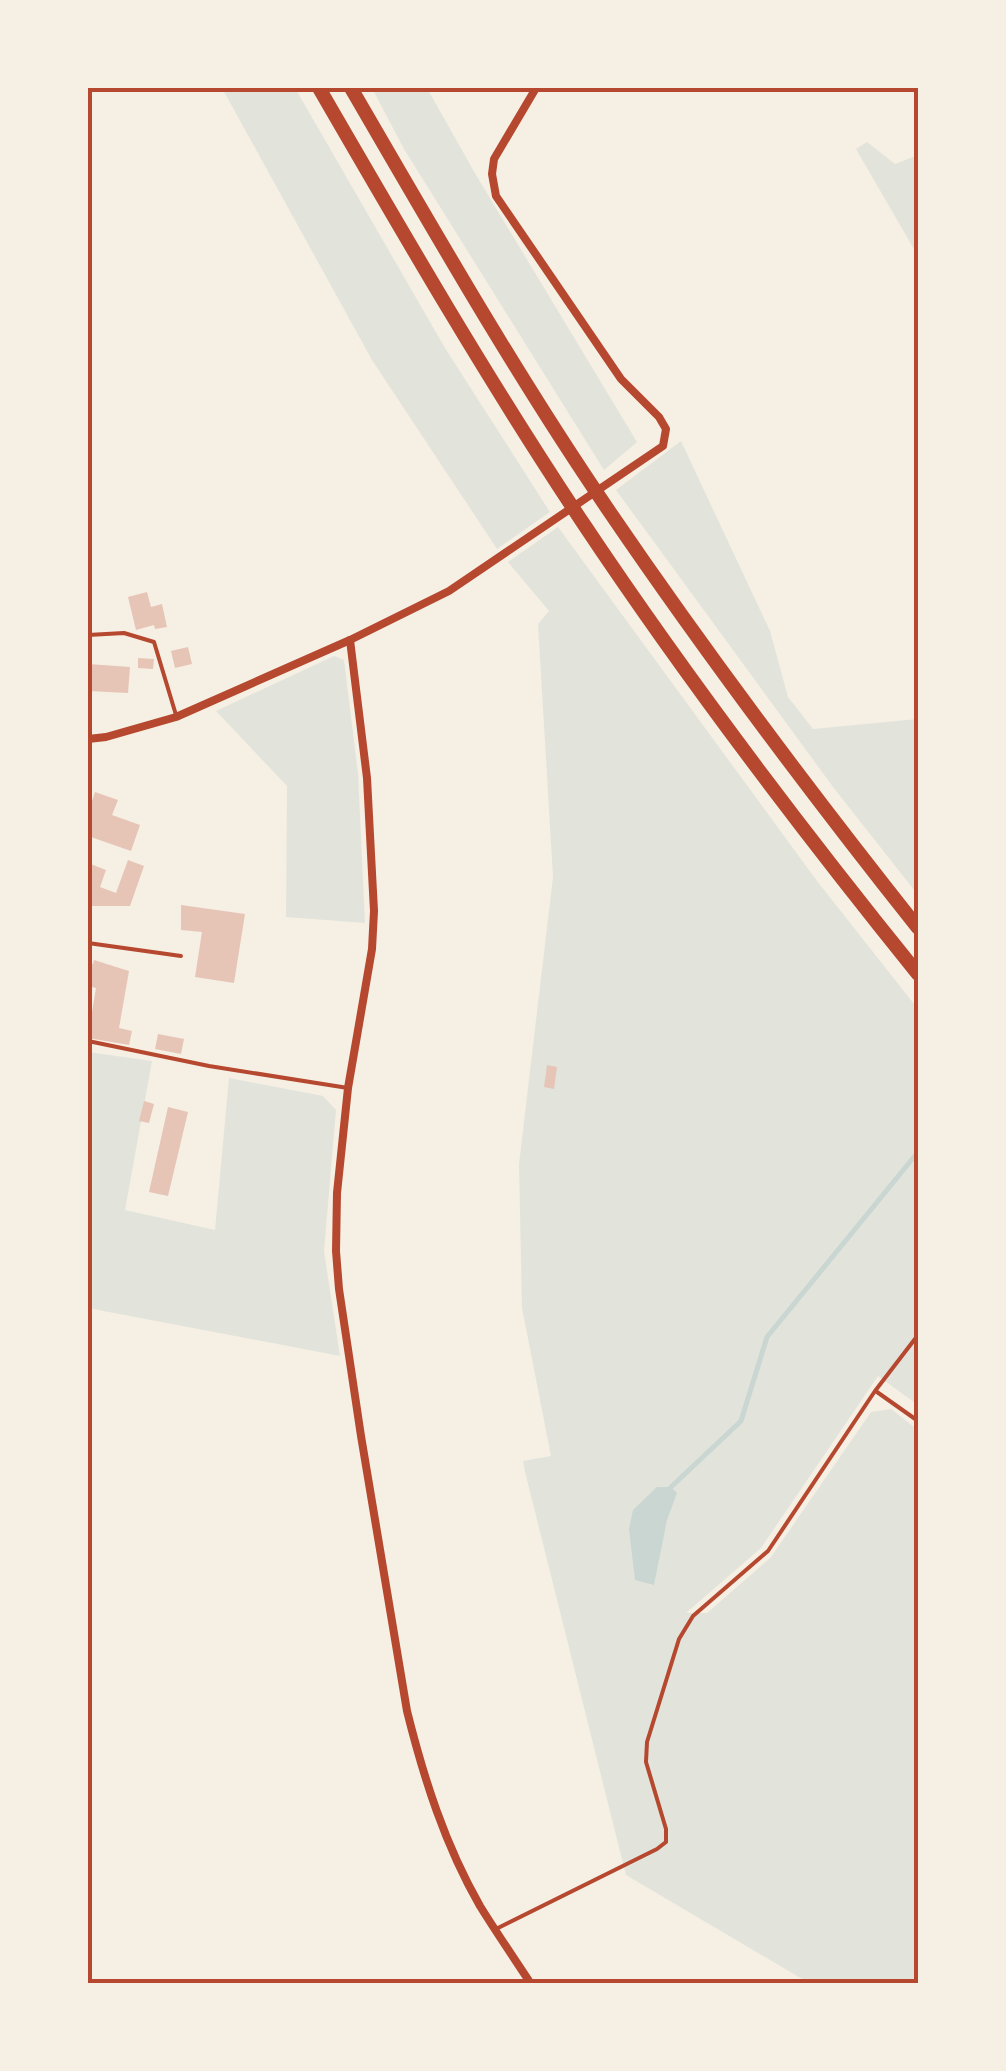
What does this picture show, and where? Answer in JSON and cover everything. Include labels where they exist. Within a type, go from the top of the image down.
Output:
[{"type":"highway","points":[[319,88],[426,272],[582,522],[758,767],[918,974]]},
{"type":"highway","points":[[351,88],[450,259],[605,505],[705,648],[918,928]]},
{"type":"street","points":[[88,739],[176,717],[348,641],[449,590],[667,440],[660,417],[620,379],[496,196],[494,159],[536,88]]},
{"type":"street","points":[[348,641],[367,778],[374,911],[337,1193],[339,1289],[404,1691],[424,1779],[449,1844],[531,1984]]},
{"type":"lane","points":[[88,635],[124,633],[154,642],[176,717]]},
{"type":"lane","points":[[88,943],[181,956]]},
{"type":"lane","points":[[88,1041],[209,1066],[348,1088]]},
{"type":"lane","points":[[496,1929],[657,1850],[666,1842],[666,1829],[646,1762],[647,1742],[680,1639],[694,1616],[768,1551],[918,1335]]},
{"type":"lane","points":[[876,1391],[918,1421]]},
{"type":"shaded area","points":[[222,88],[295,88],[445,348],[550,512],[497,549],[372,360]]},
{"type":"shaded area","points":[[372,88],[427,88],[637,442],[604,470],[404,149]]},
{"type":"shaded area","points":[[867,142],[895,164],[918,155],[918,256],[856,149]]},
{"type":"shaded area","points":[[681,441],[770,631],[788,697],[813,729],[918,719],[918,895],[833,787],[616,490]]},
{"type":"shaded area","points":[[558,527],[817,881],[918,1009],[918,1405],[878,1376],[761,1548],[686,1613],[707,1613],[771,1557],[871,1412],[891,1409],[918,1430],[918,1983],[809,1983],[626,1875],[525,1472],[523,1461],[551,1456],[522,1308],[519,1164],[553,877],[538,624],[549,611],[508,562]]},
{"type":"shaded area","points":[[334,656],[344,660],[358,773],[365,923],[286,917],[287,786],[216,711]]},
{"type":"shaded area","points":[[88,1052],[152,1061],[125,1210],[215,1230],[229,1078],[323,1096],[336,1110],[324,1251],[340,1356],[88,1308]]},
{"type":"shaded area","points":[[657,1487],[671,1487],[677,1493],[667,1520],[654,1585],[635,1580],[629,1529],[633,1510]]},
{"type":"building","points":[[147,592],[151,607],[162,604],[167,627],[155,629],[154,625],[136,630],[128,597]]},
{"type":"building","points":[[188,647],[192,664],[175,668],[171,651]]},
{"type":"building","points":[[138,658],[154,659],[153,669],[138,668]]},
{"type":"building","points":[[88,664],[130,667],[128,693],[88,691]]},
{"type":"building","points":[[95,792],[118,800],[112,815],[140,825],[131,851],[88,836],[88,807]]},
{"type":"building","points":[[128,860],[144,866],[130,906],[88,906],[88,863],[106,870],[100,887],[116,893]]},
{"type":"building","points":[[181,905],[245,914],[234,983],[195,977],[202,932],[181,930]]},
{"type":"building","points":[[94,960],[129,971],[119,1028],[132,1031],[129,1045],[88,1038],[88,1017],[91,1018],[96,988],[88,986],[88,963],[93,964]]},
{"type":"building","points":[[158,1034],[184,1039],[181,1054],[155,1049]]},
{"type":"building","points":[[547,1065],[557,1067],[554,1089],[544,1087]]},
{"type":"building","points":[[144,1101],[154,1104],[149,1123],[139,1121]]},
{"type":"building","points":[[168,1107],[188,1112],[168,1196],[149,1192]]},
{"type":"waterway","points":[[671,1487],[741,1421],[767,1337],[918,1152]]}]
